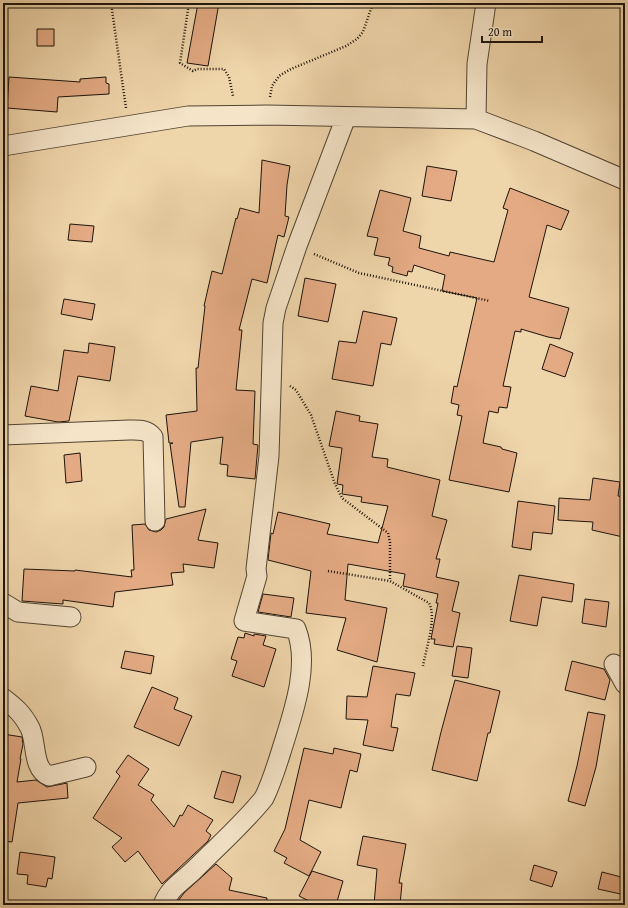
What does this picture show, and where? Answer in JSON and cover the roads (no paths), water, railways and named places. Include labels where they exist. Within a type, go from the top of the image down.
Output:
[{"type":"street","points":[[476,119],[477,64],[486,3]]},
{"type":"street","points":[[3,146],[188,116],[267,115],[476,119],[534,141],[625,180]]},
{"type":"street","points":[[163,905],[169,892],[176,884],[193,870],[258,806],[264,798],[270,787],[289,726],[298,690],[301,652],[296,629],[244,621],[257,576],[256,569],[269,456],[273,322],[297,246],[346,117]]},
{"type":"street","points":[[3,435],[129,430],[144,430],[149,432],[153,437],[155,521]]},
{"type":"street","points":[[3,603],[18,612],[71,617]]},
{"type":"street","points":[[614,664],[625,684]]},
{"type":"street","points":[[3,698],[21,713],[31,730],[41,771],[49,776],[86,767]]}]
